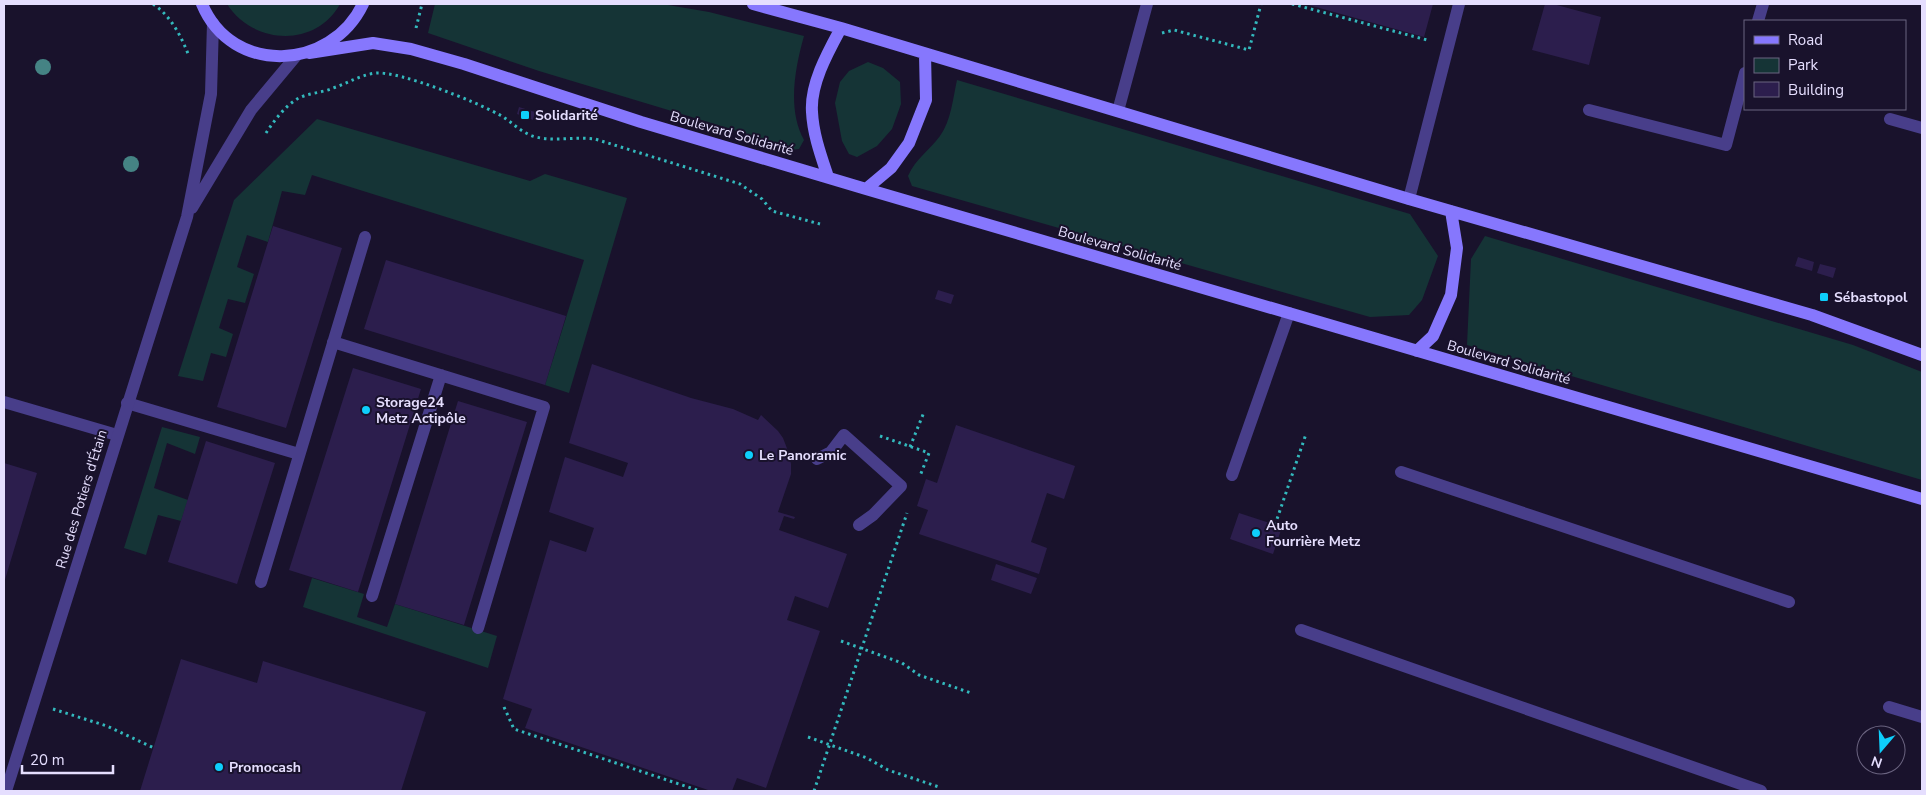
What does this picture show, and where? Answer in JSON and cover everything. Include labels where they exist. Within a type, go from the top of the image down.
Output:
[{"type":"main road","points":[[201,5],[213,23],[227,36],[248,50],[270,56],[296,56],[309,53],[338,37],[351,24],[363,4]]},
{"type":"main road","points":[[753,4],[841,28],[1409,199],[1812,315],[1922,354]]},
{"type":"main road","points":[[828,177],[819,151],[812,111],[817,76],[841,28]]},
{"type":"main road","name":"Boulevard Solidarité","points":[[309,53],[373,43],[411,49],[464,64],[641,122],[1922,499]]},
{"type":"main road","points":[[866,189],[891,168],[909,143],[926,100],[925,54]]},
{"type":"main road","points":[[1417,351],[1433,336],[1450,295],[1457,248],[1451,211]]},
{"type":"street","points":[[1118,111],[1147,4]]},
{"type":"street","points":[[1409,199],[1459,4]]},
{"type":"street","points":[[1758,20],[1763,4]]},
{"type":"street","name":"Rue des Potiers d'Étain","points":[[6,791],[187,217],[210,103],[213,23]]},
{"type":"street","name":"Rue des Potiers d'Étain","points":[[187,217],[251,110],[296,56]]},
{"type":"street","points":[[1589,110],[1726,145],[1744,77]]},
{"type":"street","points":[[1890,120],[1922,128]]},
{"type":"street","points":[[261,582],[365,237]]},
{"type":"street","points":[[1232,475],[1289,313]]},
{"type":"street","points":[[333,342],[544,407],[478,628]]},
{"type":"street","points":[[372,596],[441,375]]},
{"type":"street","points":[[4,402],[117,435]]},
{"type":"street","points":[[127,403],[299,454]]},
{"type":"street","points":[[817,459],[831,452],[844,435],[901,486],[873,515],[859,525]]},
{"type":"street","points":[[1400,472],[1790,602]]},
{"type":"street","points":[[1301,630],[1761,791]]},
{"type":"street","points":[[1889,707],[1922,717]]},
{"type":"path","points":[[153,4],[161,9],[180,34],[190,61]]},
{"type":"path","points":[[1158,39],[1164,31],[1174,30],[1249,50],[1261,4]]},
{"type":"path","points":[[1292,4],[1448,46]]},
{"type":"path","points":[[266,133],[276,119],[297,99],[334,88],[363,76],[378,73],[393,74],[475,103],[500,114],[532,136],[595,139],[740,184],[762,199],[772,211],[820,224]]},
{"type":"path","points":[[910,447],[924,412]]},
{"type":"path","points":[[877,434],[929,453],[919,479]]},
{"type":"path","points":[[1276,525],[1306,434]]},
{"type":"path","points":[[814,791],[910,506]]},
{"type":"path","points":[[841,641],[902,663],[919,675],[971,692]]},
{"type":"path","points":[[34,702],[106,726],[154,748]]},
{"type":"path","points":[[504,708],[514,728],[700,791]]},
{"type":"path","points":[[808,737],[867,758],[888,770],[939,787]]},
{"type":"green space","points":[[227,4],[340,4],[329,18],[316,28],[301,34],[284,36],[268,34],[252,27],[238,18]]},
{"type":"green space","points":[[435,4],[662,4],[709,12],[804,36],[798,61],[794,102],[799,128],[804,140],[799,149],[790,150],[728,128],[539,71],[428,33]]},
{"type":"green space","points":[[868,62],[883,68],[900,82],[901,104],[892,129],[877,146],[857,157],[849,154],[842,141],[835,103],[840,82],[849,71]]},
{"type":"green space","points":[[957,80],[1410,214],[1438,256],[1422,300],[1409,315],[1370,317],[912,186],[908,176],[919,159],[940,136],[947,123]]},
{"type":"green space","points":[[317,119],[530,181],[545,174],[627,198],[569,393],[545,385],[584,260],[312,175],[305,195],[282,191],[268,242],[247,235],[237,267],[254,274],[245,303],[228,299],[219,328],[233,334],[226,357],[211,353],[203,381],[178,376],[234,200]]},
{"type":"green space","points":[[1485,236],[1853,345],[1922,372],[1922,480],[1467,345],[1471,259]]},
{"type":"green space","points":[[162,427],[200,437],[195,454],[167,443],[154,488],[188,500],[181,521],[158,515],[146,555],[124,548]]},
{"type":"green space","points":[[312,578],[364,594],[357,617],[387,627],[395,604],[497,636],[488,668],[303,607]]},
{"type":"building","points":[[1305,4],[1433,4],[1424,37]]},
{"type":"building","points":[[1545,4],[1553,4],[1601,17],[1589,65],[1532,50]]},
{"type":"building","points":[[519,107],[535,112],[533,120],[517,114]]},
{"type":"building","points":[[273,226],[342,248],[286,428],[217,407]]},
{"type":"building","points":[[1798,257],[1814,262],[1812,271],[1795,266]]},
{"type":"building","points":[[386,260],[566,316],[545,385],[364,329]]},
{"type":"building","points":[[1820,264],[1836,268],[1833,278],[1817,273]]},
{"type":"building","points":[[938,290],[954,295],[951,304],[935,299]]},
{"type":"building","points":[[592,364],[691,398],[733,409],[758,420],[761,415],[783,438],[791,464],[791,474],[778,512],[795,517],[794,519],[784,516],[779,530],[847,554],[828,608],[795,596],[787,620],[820,631],[766,788],[737,778],[732,791],[711,791],[525,728],[532,709],[503,699],[550,540],[586,552],[594,528],[549,512],[565,457],[623,477],[628,463],[569,443]]},
{"type":"building","points":[[353,368],[421,389],[358,592],[289,570]]},
{"type":"building","points":[[458,401],[527,422],[464,625],[395,604]]},
{"type":"building","points":[[956,425],[1075,466],[1064,499],[1047,493],[1031,542],[1047,548],[1039,574],[919,534],[928,510],[917,506],[926,479],[937,483]]},
{"type":"building","points":[[206,441],[275,463],[237,584],[168,562]]},
{"type":"building","points":[[4,463],[37,473],[4,583]]},
{"type":"building","name":"Auto Fourrière Metz","points":[[1239,513],[1282,527],[1273,554],[1230,539]]},
{"type":"building","points":[[996,564],[1037,578],[1031,594],[991,580]]},
{"type":"building","points":[[181,659],[257,683],[263,661],[426,712],[401,791],[140,791]]},
{"type":"place","name":"Solidarité","points":[[525,115]]},
{"type":"place","name":"Sébastopol","points":[[1824,297]]},
{"type":"place","name":"Storage24 Metz Actipôle","points":[[366,410]]},
{"type":"place","name":"Le Panoramic","points":[[749,455]]},
{"type":"place","name":"Auto Fourrière Metz","points":[[1256,533]]},
{"type":"place","name":"Promocash","points":[[219,767]]}]
